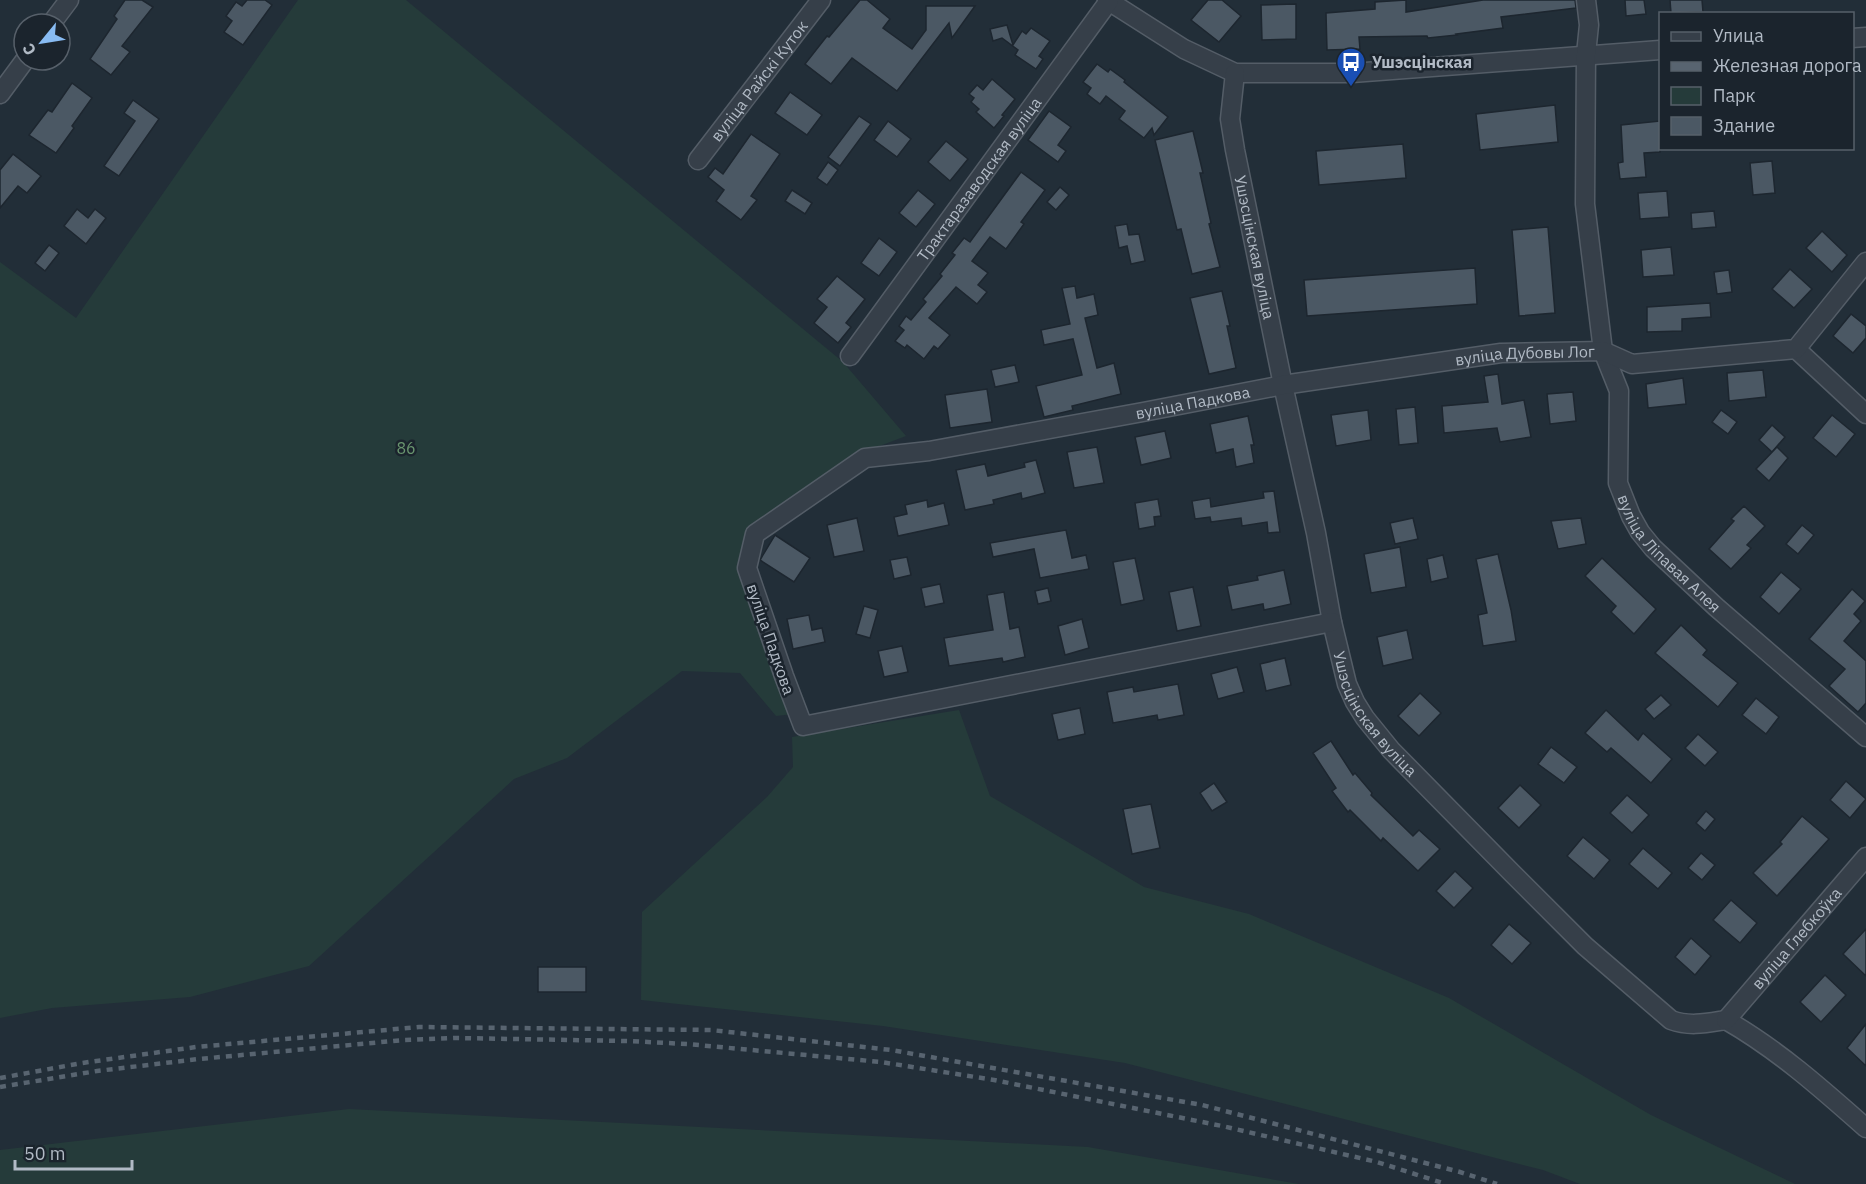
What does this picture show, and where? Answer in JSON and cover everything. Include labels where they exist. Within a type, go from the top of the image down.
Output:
[{"type":"street","name":"вуліца Райскі Куток","points":[[698,160],[821,0]]},
{"type":"street","name":"вуліца Ліпавая Алея","points":[[1586,0],[1589,25],[1586,54],[1585,204],[1604,351],[1618,390],[1618,483],[1631,516],[1653,548],[1716,607],[1866,736]]},
{"type":"street","points":[[1108,1],[1184,49],[1235,73],[1352,73],[1659,50]]},
{"type":"street","name":"Трактаразаводская вуліца","points":[[850,356],[1108,1]]},
{"type":"street","points":[[0,94],[16,72]]},
{"type":"street","name":"Ушэсцінская вуліца","points":[[1235,73],[1230,119],[1245,203],[1316,533],[1332,622],[1347,684],[1355,702],[1391,750],[1512,873],[1585,946],[1671,1020],[1681,1024],[1697,1025],[1726,1020]]},
{"type":"street","points":[[1866,262],[1796,349],[1866,414]]},
{"type":"street","name":"вуліца Дубовы Лог","points":[[1283,385],[1501,353],[1604,351],[1632,364],[1796,349]]},
{"type":"street","name":"вуліца Падкова","points":[[1283,385],[940,449],[865,458],[754,534],[747,568],[803,726],[1332,622]]},
{"type":"street","name":"вуліца Глебкоўка","points":[[1726,1020],[1866,857]]},
{"type":"street","points":[[1726,1020],[1755,1037],[1866,1128]]},
{"type":"green space","name":"86","points":[[298,0],[406,0],[843,362],[906,436],[861,453],[749,526],[739,567],[793,714],[776,716],[740,673],[682,671],[567,758],[514,779],[309,966],[190,997],[52,1008],[0,1018],[0,262],[76,318]]},
{"type":"green space","points":[[959,710],[990,796],[1144,887],[1249,914],[1449,998],[1651,1115],[1795,1184],[1580,1184],[1543,1170],[1125,1063],[883,1026],[641,1000],[642,912],[767,797],[793,767],[792,737]]},
{"type":"green space","points":[[349,1109],[1088,1147],[1299,1184],[0,1184],[0,1150]]},
{"type":"building","points":[[125,0],[142,0],[153,7],[122,46],[130,52],[111,75],[90,59],[117,19],[114,16]]},
{"type":"building","points":[[247,0],[265,0],[272,5],[243,45],[224,32],[232,21],[226,16],[236,2],[242,6]]},
{"type":"building","points":[[860,0],[867,0],[890,19],[883,28],[912,49],[926,30],[926,6],[975,6],[952,38],[949,23],[897,91],[852,58],[831,84],[805,64]]},
{"type":"building","points":[[1208,0],[1222,0],[1241,16],[1219,42],[1191,20]]},
{"type":"building","points":[[1406,0],[1406,12],[1483,0],[1575,0],[1576,8],[1501,17],[1503,28],[1428,38],[1427,36],[1359,37],[1360,49],[1327,50],[1326,13],[1375,9],[1375,2]]},
{"type":"building","points":[[1625,0],[1644,0],[1646,14],[1626,16]]},
{"type":"building","points":[[1670,0],[1702,0],[1703,12],[1671,12]]},
{"type":"building","points":[[1296,4],[1296,39],[1262,40],[1261,5]]},
{"type":"building","points":[[1007,25],[1013,45],[1022,31],[1026,34],[1031,28],[1050,41],[1039,56],[1043,59],[1036,69],[1015,55],[1018,50],[1002,38],[993,41],[990,29]]},
{"type":"building","points":[[1097,64],[1108,72],[1110,69],[1125,80],[1124,82],[1168,117],[1154,135],[1152,128],[1144,138],[1119,119],[1125,111],[1106,96],[1100,104],[1087,94],[1091,88],[1083,82]]},
{"type":"building","points":[[992,79],[1015,99],[994,128],[976,112],[979,109],[971,102],[974,98],[969,94],[977,85],[983,90]]},
{"type":"building","points":[[72,83],[92,98],[56,153],[29,135],[48,110],[52,112]]},
{"type":"building","points":[[790,92],[822,115],[807,135],[775,113]]},
{"type":"building","points":[[133,100],[159,119],[119,176],[104,166],[135,121],[124,113]]},
{"type":"building","points":[[1555,105],[1558,142],[1480,150],[1476,114]]},
{"type":"building","points":[[1049,111],[1071,127],[1058,145],[1066,151],[1058,162],[1028,140]]},
{"type":"building","points":[[859,116],[871,124],[840,166],[828,157]]},
{"type":"building","points":[[888,121],[911,139],[897,157],[874,140]]},
{"type":"building","points":[[1659,121],[1660,152],[1644,153],[1646,177],[1620,179],[1618,163],[1623,162],[1621,125]]},
{"type":"building","points":[[1193,131],[1203,173],[1200,173],[1211,223],[1209,224],[1220,267],[1192,274],[1181,229],[1177,230],[1155,140]]},
{"type":"building","points":[[751,134],[780,154],[751,196],[757,200],[741,220],[716,201],[724,190],[708,177],[715,168],[723,174]]},
{"type":"building","points":[[946,141],[968,159],[950,181],[928,162]]},
{"type":"building","points":[[1403,144],[1406,178],[1319,185],[1316,151]]},
{"type":"building","points":[[13,154],[41,176],[27,193],[18,186],[0,208],[0,170]]},
{"type":"building","points":[[1772,161],[1775,193],[1753,195],[1750,163]]},
{"type":"building","points":[[828,162],[838,170],[827,185],[817,178]]},
{"type":"building","points":[[1021,172],[1045,190],[1021,222],[1024,224],[1006,249],[990,237],[972,261],[988,273],[978,285],[987,292],[977,304],[956,287],[929,318],[950,335],[938,349],[934,346],[924,359],[907,345],[905,348],[895,341],[904,330],[899,326],[906,316],[911,320],[926,302],[923,299],[942,276],[940,274],[955,255],[952,253],[964,238],[970,242]]},
{"type":"building","points":[[1060,187],[1069,195],[1056,210],[1047,202]]},
{"type":"building","points":[[792,190],[812,203],[805,214],[785,201]]},
{"type":"building","points":[[918,190],[935,204],[916,227],[899,213]]},
{"type":"building","points":[[1667,191],[1669,217],[1640,219],[1638,193]]},
{"type":"building","points":[[77,209],[88,218],[95,209],[106,218],[86,244],[64,226]]},
{"type":"building","points":[[1714,211],[1716,227],[1692,229],[1691,213]]},
{"type":"building","points":[[1127,224],[1129,235],[1139,234],[1145,261],[1131,264],[1127,246],[1119,248],[1115,226]]},
{"type":"building","points":[[1548,227],[1555,313],[1519,316],[1512,230]]},
{"type":"building","points":[[1822,231],[1847,255],[1832,272],[1806,248]]},
{"type":"building","points":[[879,238],[897,252],[879,276],[861,263]]},
{"type":"building","points":[[49,245],[59,253],[45,271],[35,263]]},
{"type":"building","points":[[1671,247],[1674,275],[1643,277],[1641,250]]},
{"type":"building","points":[[1475,268],[1477,304],[1307,316],[1304,280]]},
{"type":"building","points":[[1790,269],[1812,289],[1794,308],[1772,289]]},
{"type":"building","points":[[1729,270],[1732,292],[1717,294],[1714,272]]},
{"type":"building","points":[[837,276],[865,299],[846,323],[851,327],[838,343],[814,323],[827,307],[817,299]]},
{"type":"building","points":[[1075,286],[1077,298],[1094,294],[1098,315],[1085,318],[1097,368],[1114,363],[1121,394],[1072,406],[1073,410],[1044,417],[1036,386],[1082,375],[1073,339],[1044,345],[1041,330],[1070,324],[1062,288]]},
{"type":"building","points":[[1222,291],[1236,368],[1209,374],[1190,298]]},
{"type":"building","points":[[1710,303],[1711,317],[1682,319],[1682,331],[1647,332],[1647,307]]},
{"type":"building","points":[[1851,314],[1866,326],[1866,338],[1853,353],[1833,336]]},
{"type":"building","points":[[1015,365],[1019,382],[995,387],[991,370]]},
{"type":"building","points":[[1763,370],[1766,397],[1729,401],[1727,373]]},
{"type":"building","points":[[1498,374],[1502,404],[1524,400],[1531,437],[1500,442],[1497,428],[1444,433],[1442,406],[1488,402],[1484,376]]},
{"type":"building","points":[[1683,378],[1686,404],[1648,408],[1646,384]]},
{"type":"building","points":[[987,389],[992,422],[950,428],[945,395]]},
{"type":"building","points":[[1573,392],[1576,421],[1550,424],[1547,394]]},
{"type":"building","points":[[1415,407],[1418,443],[1399,445],[1396,409]]},
{"type":"building","points":[[1368,410],[1371,440],[1336,446],[1331,415]]},
{"type":"building","points":[[1721,410],[1737,422],[1728,434],[1712,422]]},
{"type":"building","points":[[1832,415],[1855,434],[1836,457],[1813,438]]},
{"type":"building","points":[[1248,416],[1254,445],[1251,445],[1254,463],[1236,467],[1233,449],[1216,453],[1210,424]]},
{"type":"building","points":[[1772,425],[1785,437],[1772,452],[1759,440]]},
{"type":"building","points":[[1165,431],[1171,458],[1141,465],[1135,437]]},
{"type":"building","points":[[1097,447],[1104,483],[1074,488],[1067,452]]},
{"type":"building","points":[[1777,447],[1788,458],[1769,481],[1756,469]]},
{"type":"building","points":[[1036,460],[1045,493],[1022,499],[1021,493],[993,500],[994,504],[965,510],[956,470],[985,464],[988,476],[1025,467],[1024,463]]},
{"type":"building","points":[[1274,491],[1280,532],[1268,533],[1267,522],[1242,526],[1241,518],[1211,522],[1210,517],[1195,519],[1192,501],[1210,498],[1211,507],[1264,498],[1263,492]]},
{"type":"building","points":[[1158,499],[1161,516],[1154,517],[1155,526],[1139,529],[1135,503]]},
{"type":"building","points":[[927,500],[928,507],[944,503],[949,525],[898,536],[894,517],[907,514],[905,505]]},
{"type":"building","points":[[1744,506],[1765,526],[1747,545],[1751,548],[1731,569],[1709,549],[1734,521],[1731,519]]},
{"type":"building","points":[[857,518],[864,551],[834,557],[827,525]]},
{"type":"building","points":[[1413,518],[1418,539],[1395,544],[1390,523]]},
{"type":"building","points":[[1581,518],[1586,544],[1558,549],[1551,521]]},
{"type":"building","points":[[1802,525],[1814,535],[1798,554],[1786,544]]},
{"type":"building","points":[[1066,530],[1072,558],[1086,555],[1089,569],[1040,578],[1034,549],[993,557],[990,543]]},
{"type":"building","points":[[775,535],[810,558],[794,582],[760,560]]},
{"type":"building","points":[[1400,547],[1406,587],[1371,593],[1364,554]]},
{"type":"building","points":[[1498,554],[1516,641],[1483,646],[1478,615],[1487,613],[1476,559]]},
{"type":"building","points":[[1443,555],[1448,578],[1431,582],[1427,559]]},
{"type":"building","points":[[907,557],[911,575],[894,579],[890,560]]},
{"type":"building","points":[[1135,558],[1144,600],[1121,605],[1113,562]]},
{"type":"building","points":[[1602,558],[1656,609],[1634,634],[1611,612],[1616,606],[1585,576]]},
{"type":"building","points":[[1284,570],[1291,604],[1264,610],[1263,604],[1232,610],[1227,586],[1258,580],[1257,576]]},
{"type":"building","points":[[1781,572],[1801,589],[1779,614],[1760,597]]},
{"type":"building","points":[[940,584],[944,603],[925,607],[921,588]]},
{"type":"building","points":[[1193,587],[1201,626],[1177,631],[1169,592]]},
{"type":"building","points":[[1048,588],[1051,601],[1038,604],[1035,591]]},
{"type":"building","points":[[1852,589],[1865,601],[1854,614],[1861,621],[1844,641],[1866,661],[1866,703],[1858,712],[1829,686],[1845,669],[1809,639]]},
{"type":"building","points":[[1004,592],[1010,629],[1019,627],[1025,657],[1003,662],[1002,658],[949,666],[944,638],[993,630],[987,595]]},
{"type":"building","points":[[864,606],[878,610],[870,638],[856,634]]},
{"type":"building","points":[[809,615],[812,630],[822,628],[825,642],[793,649],[787,619]]},
{"type":"building","points":[[1082,619],[1089,648],[1065,655],[1058,626]]},
{"type":"building","points":[[1681,625],[1707,650],[1703,655],[1738,683],[1718,707],[1655,653]]},
{"type":"building","points":[[1407,630],[1413,659],[1383,666],[1377,637]]},
{"type":"building","points":[[902,646],[908,672],[884,677],[878,651]]},
{"type":"building","points":[[1285,658],[1291,685],[1266,691],[1260,664]]},
{"type":"building","points":[[1237,667],[1244,692],[1218,699],[1211,674]]},
{"type":"building","points":[[1178,684],[1184,715],[1158,720],[1157,715],[1113,723],[1107,692],[1133,687],[1134,692]]},
{"type":"building","points":[[1420,693],[1441,713],[1419,736],[1398,716]]},
{"type":"building","points":[[1661,695],[1671,705],[1654,719],[1645,709]]},
{"type":"building","points":[[1756,698],[1779,717],[1766,734],[1742,715]]},
{"type":"building","points":[[1080,708],[1085,734],[1058,740],[1052,714]]},
{"type":"building","points":[[1606,710],[1638,740],[1643,733],[1672,759],[1651,783],[1611,748],[1607,752],[1585,733]]},
{"type":"building","points":[[1698,734],[1718,752],[1705,766],[1685,748]]},
{"type":"building","points":[[1331,741],[1353,775],[1355,773],[1372,793],[1371,795],[1413,836],[1419,830],[1440,849],[1418,871],[1383,838],[1381,841],[1350,810],[1348,812],[1332,791],[1336,788],[1313,753]]},
{"type":"building","points":[[1551,747],[1577,767],[1564,783],[1538,764]]},
{"type":"building","points":[[1846,781],[1866,799],[1850,818],[1830,800]]},
{"type":"building","points":[[1214,783],[1227,802],[1212,811],[1200,793]]},
{"type":"building","points":[[1520,785],[1541,805],[1519,828],[1498,808]]},
{"type":"building","points":[[1627,795],[1649,815],[1632,833],[1610,813]]},
{"type":"building","points":[[1151,804],[1160,848],[1132,854],[1123,809]]},
{"type":"building","points":[[1706,811],[1715,819],[1705,831],[1696,823]]},
{"type":"building","points":[[1802,816],[1829,839],[1777,896],[1753,873],[1782,844],[1780,842]]},
{"type":"building","points":[[1583,837],[1610,860],[1594,879],[1567,856]]},
{"type":"building","points":[[1643,848],[1672,873],[1658,889],[1629,864]]},
{"type":"building","points":[[1701,853],[1715,865],[1702,880],[1688,868]]},
{"type":"building","points":[[1455,871],[1473,888],[1454,908],[1436,891]]},
{"type":"building","points":[[1731,900],[1757,923],[1740,943],[1713,920]]},
{"type":"building","points":[[1509,924],[1531,943],[1512,964],[1491,945]]},
{"type":"building","points":[[1866,929],[1866,976],[1843,954]]},
{"type":"building","points":[[1691,938],[1711,956],[1695,975],[1675,957]]},
{"type":"building","points":[[538,967],[586,967],[586,992],[538,992]]},
{"type":"building","points":[[1825,975],[1846,995],[1821,1022],[1800,1002]]},
{"type":"building","points":[[1866,1024],[1866,1066],[1847,1048]]},
{"type":"railway","points":[[0,1078],[82,1063],[196,1047],[419,1027],[711,1030],[891,1050],[1202,1105],[1460,1172],[1497,1184]]},
{"type":"railway","points":[[0,1087],[97,1071],[199,1059],[404,1040],[456,1038],[687,1044],[881,1062],[994,1080],[1222,1126],[1377,1162],[1446,1184]]},
{"type":"place","name":"Ушэсцінская","points":[[1351,88]]}]
